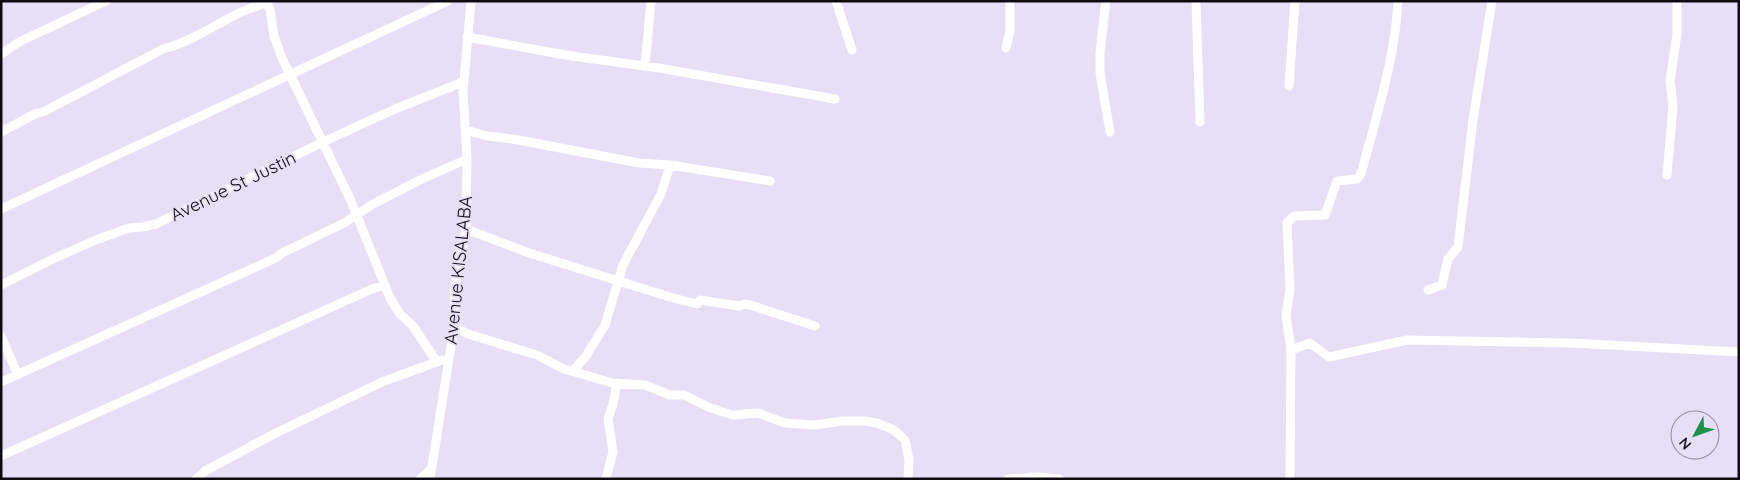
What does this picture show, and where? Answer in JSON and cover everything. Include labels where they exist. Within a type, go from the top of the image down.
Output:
[{"type":"street","points":[[1,54],[21,41],[106,1]]},
{"type":"street","points":[[1,209],[448,1]]},
{"type":"street","name":"Avenue KISALABA","points":[[430,479],[454,327],[455,288],[466,228],[467,159],[463,82],[472,1]]},
{"type":"street","points":[[645,66],[651,1]]},
{"type":"street","points":[[836,1],[852,50]]},
{"type":"street","points":[[1006,48],[1010,31],[1010,1]]},
{"type":"street","points":[[1106,1],[1100,52],[1100,73],[1110,132]]},
{"type":"street","points":[[1196,1],[1200,122]]},
{"type":"street","points":[[1290,86],[1294,1]]},
{"type":"street","points":[[1290,479],[1291,350],[1286,315],[1290,289],[1287,223],[1294,216],[1325,214],[1337,182],[1357,179],[1361,174],[1388,70],[1397,19],[1398,1]]},
{"type":"street","points":[[1428,290],[1442,285],[1448,259],[1458,247],[1473,120],[1492,1]]},
{"type":"street","points":[[1667,175],[1673,106],[1670,81],[1677,34],[1677,1]]},
{"type":"street","points":[[1,132],[163,49],[175,46],[204,33],[237,14],[267,2],[270,9],[274,36],[357,215],[385,285],[400,314],[413,326],[437,362]]},
{"type":"street","points":[[467,37],[565,56],[645,66],[835,99]]},
{"type":"street","name":"Avenue St Justin","points":[[1,285],[98,239],[128,228],[156,224],[323,142],[395,109],[463,82]]},
{"type":"street","points":[[466,130],[487,136],[513,139],[639,163],[670,165],[770,181]]},
{"type":"street","points":[[1,382],[276,258],[282,253],[357,215],[373,204],[467,159]]},
{"type":"street","points":[[573,371],[586,356],[605,325],[628,255],[661,194],[670,165]]},
{"type":"street","points":[[466,228],[529,253],[697,304],[700,300],[739,306],[745,304],[815,326]]},
{"type":"street","points":[[1,456],[372,289],[385,285]]},
{"type":"street","points":[[454,327],[468,334],[537,355],[573,371],[612,383],[645,385],[670,395],[684,395],[708,407],[733,415],[758,413],[784,423],[814,425],[843,421],[877,423],[894,430],[906,440],[909,460],[908,479]]},
{"type":"street","points":[[1,336],[18,375]]},
{"type":"street","points":[[1291,350],[1310,343],[1329,358],[1407,340],[1571,343],[1739,352]]},
{"type":"street","points":[[196,479],[205,471],[274,434],[382,382],[449,357]]},
{"type":"street","points":[[606,479],[613,452],[608,419],[617,383]]},
{"type":"street","points":[[420,479],[431,469]]},
{"type":"street","points":[[1008,479],[1039,477],[1059,479]]}]
